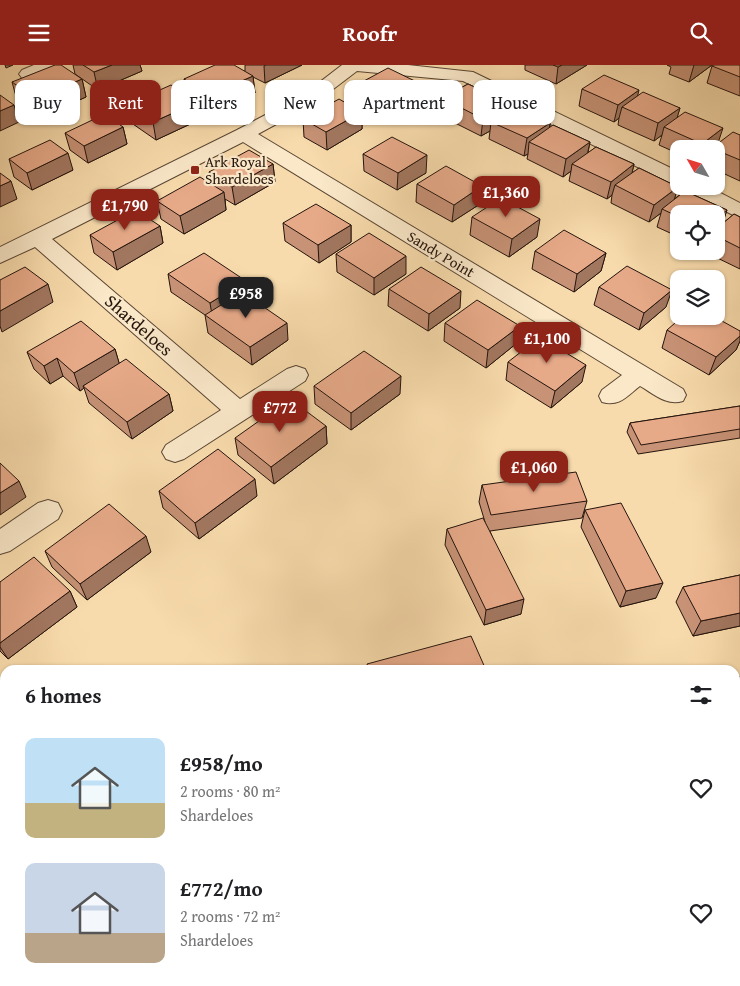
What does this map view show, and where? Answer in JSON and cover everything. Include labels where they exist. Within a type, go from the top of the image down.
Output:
[{"type":"street","points":[[28,73],[49,65]]},
{"type":"street","points":[[0,256],[244,134],[309,99],[353,65],[467,76],[670,176]]},
{"type":"street","points":[[467,76],[486,65]]},
{"type":"street","name":"Sandy Point","points":[[244,134],[674,395]]},
{"type":"street","points":[[709,195],[740,211]]},
{"type":"street","name":"Shardeloes","points":[[38,238],[240,411]]},
{"type":"street","points":[[610,395],[638,374]]},
{"type":"street","points":[[175,453],[296,375]]},
{"type":"street","points":[[0,543],[48,511]]},
{"type":"building","points":[[55,65],[61,65],[82,79],[80,80],[17,80]]},
{"type":"building","points":[[83,65],[112,65],[94,72]]},
{"type":"building","points":[[215,65],[234,65],[253,76],[244,80],[184,79]]},
{"type":"building","points":[[740,65],[740,77],[712,66]]},
{"type":"building","points":[[388,68],[413,80],[366,80]]},
{"type":"building","points":[[604,75],[639,90],[618,105],[582,89]]},
{"type":"building","points":[[468,84],[473,86],[473,114],[463,109],[463,87]]},
{"type":"building","points":[[171,85],[171,114],[161,118],[161,89]]},
{"type":"building","points":[[643,92],[680,108],[658,123],[622,107]]},
{"type":"building","points":[[0,95],[14,105],[0,111]]},
{"type":"building","points":[[339,99],[344,102],[344,122],[326,132],[314,125],[334,125],[334,102]]},
{"type":"building","points":[[685,112],[723,128],[707,140],[693,140],[664,127]]},
{"type":"building","points":[[90,121],[90,125],[120,125],[123,127],[84,146],[65,133]]},
{"type":"building","points":[[498,125],[547,125],[527,138]]},
{"type":"building","points":[[553,125],[590,142],[566,159],[529,142]]},
{"type":"building","points":[[733,132],[740,135],[740,160],[725,154],[725,140],[722,140]]},
{"type":"building","points":[[392,137],[427,155],[398,173],[363,154]]},
{"type":"building","points":[[50,140],[68,153],[27,173],[9,159]]},
{"type":"building","points":[[596,147],[634,164],[611,182],[572,164]]},
{"type":"building","points":[[249,150],[273,164],[232,187],[209,172]]},
{"type":"building","points":[[446,166],[482,186],[454,205],[417,184]]},
{"type":"building","points":[[639,168],[670,183],[670,193],[654,205],[615,185]]},
{"type":"building","points":[[0,173],[11,181],[0,186]]},
{"type":"building","points":[[200,177],[224,192],[180,216],[157,201]]},
{"type":"building","points":[[680,195],[694,195],[716,205],[670,205],[670,213],[662,209]]},
{"type":"building","points":[[501,198],[540,219],[512,239],[472,217]]},
{"type":"building","points":[[316,204],[351,225],[318,245],[283,223]]},
{"type":"building","points":[[136,210],[160,226],[113,252],[90,235]]},
{"type":"building","points":[[734,214],[740,217],[740,248],[725,240],[725,222]]},
{"type":"building","points":[[564,230],[606,253],[577,274],[535,251]]},
{"type":"building","points":[[369,233],[406,256],[374,278],[336,254]]},
{"type":"building","points":[[204,253],[246,281],[210,303],[168,274]]},
{"type":"building","points":[[627,266],[670,289],[670,292],[644,313],[599,287]]},
{"type":"building","points":[[25,267],[48,284],[0,311],[0,280]]},
{"type":"building","points":[[421,267],[461,291],[429,314],[389,289]]},
{"type":"building","points":[[242,292],[287,323],[250,347],[205,315]]},
{"type":"building","points":[[477,300],[520,326],[488,350],[445,323]]},
{"type":"building","points":[[81,321],[115,349],[74,373],[57,358],[44,366],[27,352]]},
{"type":"building","points":[[725,323],[740,331],[740,336],[716,357],[667,330],[673,325],[725,325]]},
{"type":"building","points":[[540,337],[586,365],[555,391],[508,362]]},
{"type":"building","points":[[364,351],[401,376],[351,413],[314,386]]},
{"type":"building","points":[[126,359],[169,394],[127,422],[83,386]]},
{"type":"building","points":[[290,399],[326,426],[271,467],[235,438]]},
{"type":"building","points":[[740,406],[740,429],[641,445],[630,423]]},
{"type":"building","points":[[218,449],[255,479],[195,523],[159,491]]},
{"type":"building","points":[[0,463],[19,481],[0,493]]},
{"type":"building","points":[[576,472],[587,501],[491,515],[482,485]]},
{"type":"building","points":[[621,503],[663,583],[626,591],[585,510]]},
{"type":"building","points":[[109,504],[146,536],[80,584],[45,551]]},
{"type":"building","points":[[483,518],[524,599],[486,610],[447,529]]},
{"type":"building","points":[[34,557],[70,591],[0,643],[0,582]]},
{"type":"building","points":[[740,575],[740,613],[701,621],[683,587]]},
{"type":"building","points":[[471,636],[484,665],[367,665]]},
{"type":"place","name":"Ark Royal Shardeloes","points":[[195,170]]}]
